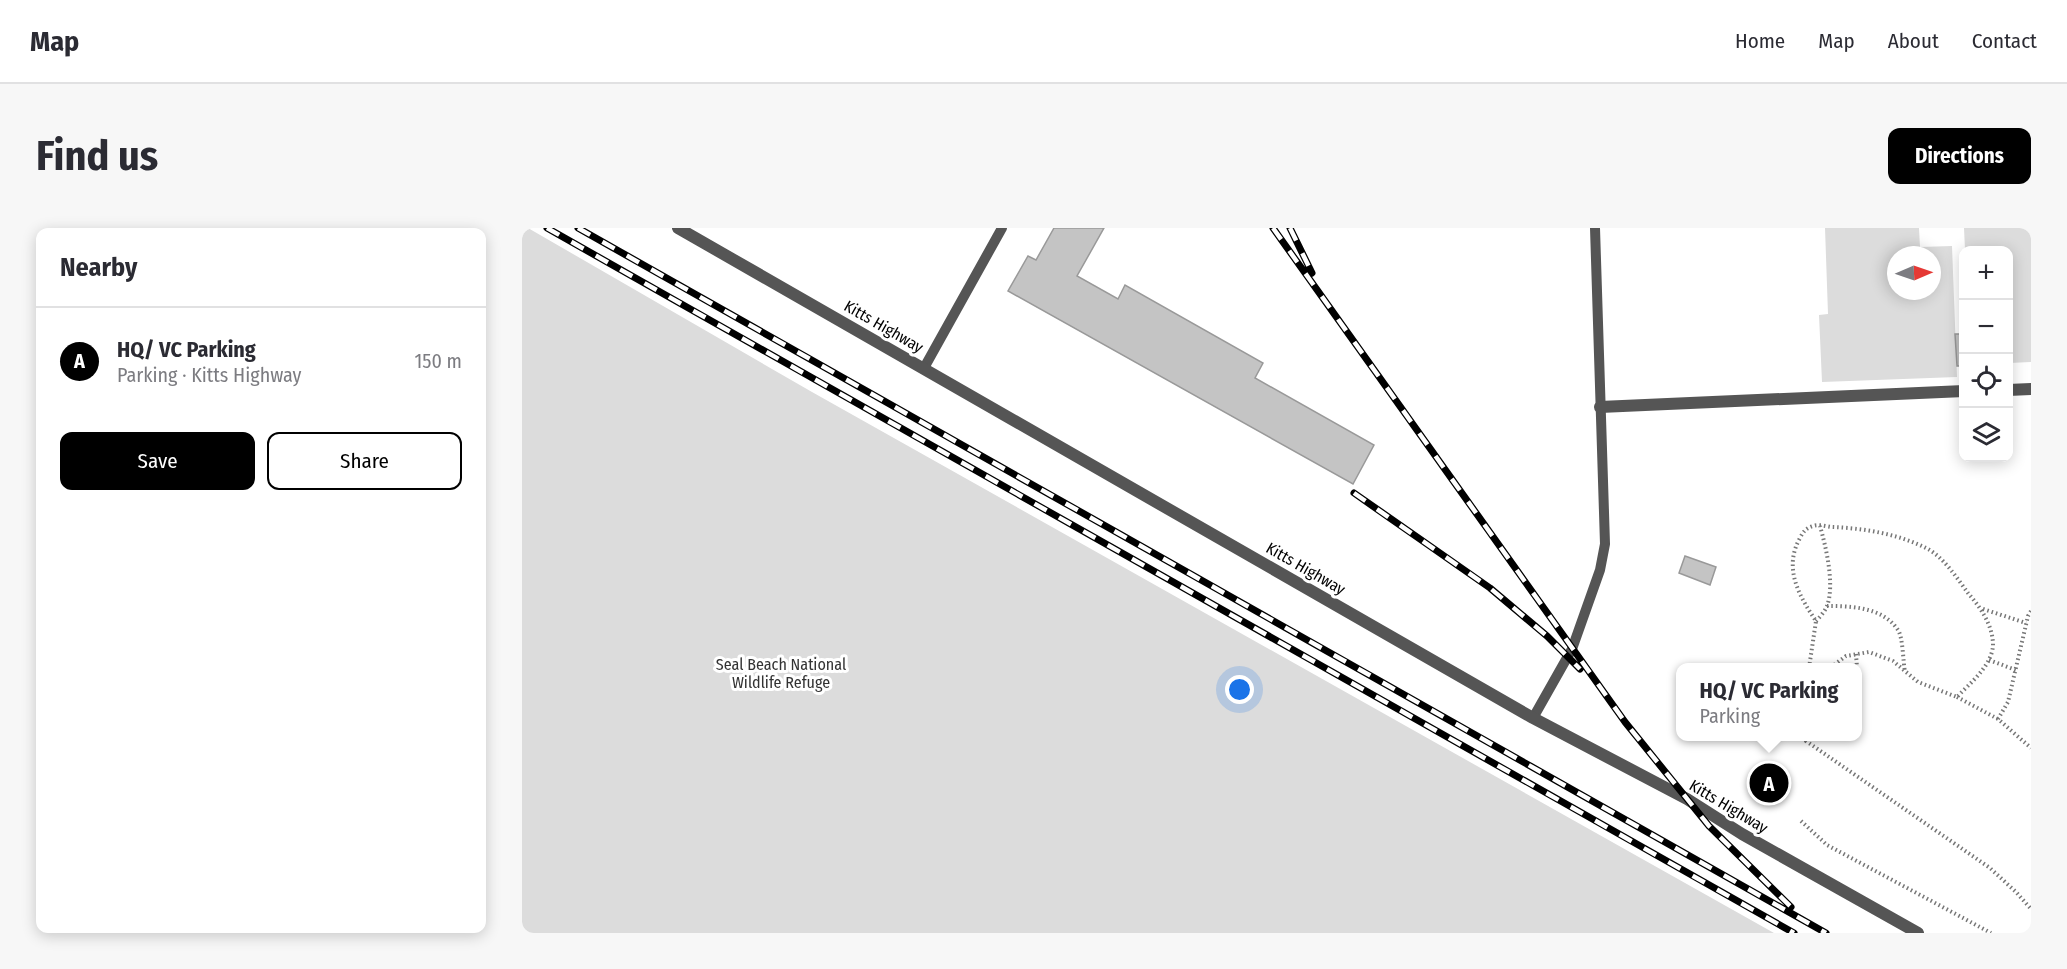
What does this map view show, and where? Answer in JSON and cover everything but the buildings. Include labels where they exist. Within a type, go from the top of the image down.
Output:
[{"type":"street","name":"Kitts Highway","points":[[678,228],[1533,718],[1687,799],[1742,834],[1918,933]]},
{"type":"street","points":[[2013,390],[2031,389]]},
{"type":"street","points":[[1600,407],[1959,392]]},
{"type":"lane","points":[[924,368],[1002,228]]},
{"type":"lane","points":[[1533,718],[1572,649],[1600,570],[1605,544],[1595,228]]},
{"type":"path","points":[[1816,621],[1804,605],[1794,584],[1791,562],[1796,544],[1803,531],[1813,526],[1849,528],[1899,537],[1930,550],[1982,609],[1989,626],[1993,646],[1989,660],[1957,697]]},
{"type":"path","points":[[1810,663],[1816,621],[1827,606],[1830,583],[1828,553],[1820,526]]},
{"type":"path","points":[[1827,606],[1860,607],[1886,618],[1899,631],[1905,672]]},
{"type":"path","points":[[1982,609],[2026,623]]},
{"type":"path","points":[[1998,719],[2008,702],[2026,623],[2031,611]]},
{"type":"path","points":[[1837,663],[1846,656],[1869,652],[1893,661],[1918,682],[1957,697],[1998,719],[2031,748]]},
{"type":"path","points":[[1856,654],[1857,663]]},
{"type":"path","points":[[1989,660],[2016,670]]},
{"type":"path","points":[[1809,741],[1990,868],[2031,909]]},
{"type":"path","points":[[1801,821],[1827,845],[1991,933]]},
{"type":"green space","name":"Seal Beach National Wildlife Refuge","points":[[522,228],[528,228],[812,392],[1774,933],[522,933]]},
{"type":"green space","points":[[1825,228],[1919,228],[1920,246],[1887,246],[1887,300],[1941,300],[1941,246],[1952,246],[1957,377],[1822,382],[1819,315],[1828,314]]},
{"type":"green space","points":[[1964,228],[2031,228],[2031,362],[2013,363],[2013,246],[1965,246]]},
{"type":"railway","points":[[547,228],[1794,933]]},
{"type":"railway","points":[[578,228],[1826,933]]},
{"type":"railway","points":[[1273,228],[1625,722],[1709,826],[1791,907]]},
{"type":"railway","points":[[1290,228],[1312,273]]},
{"type":"railway","points":[[1354,493],[1490,588],[1547,636],[1580,669]]},
{"type":"place","name":"HQ/ VC Parking","points":[[1769,783]]}]
